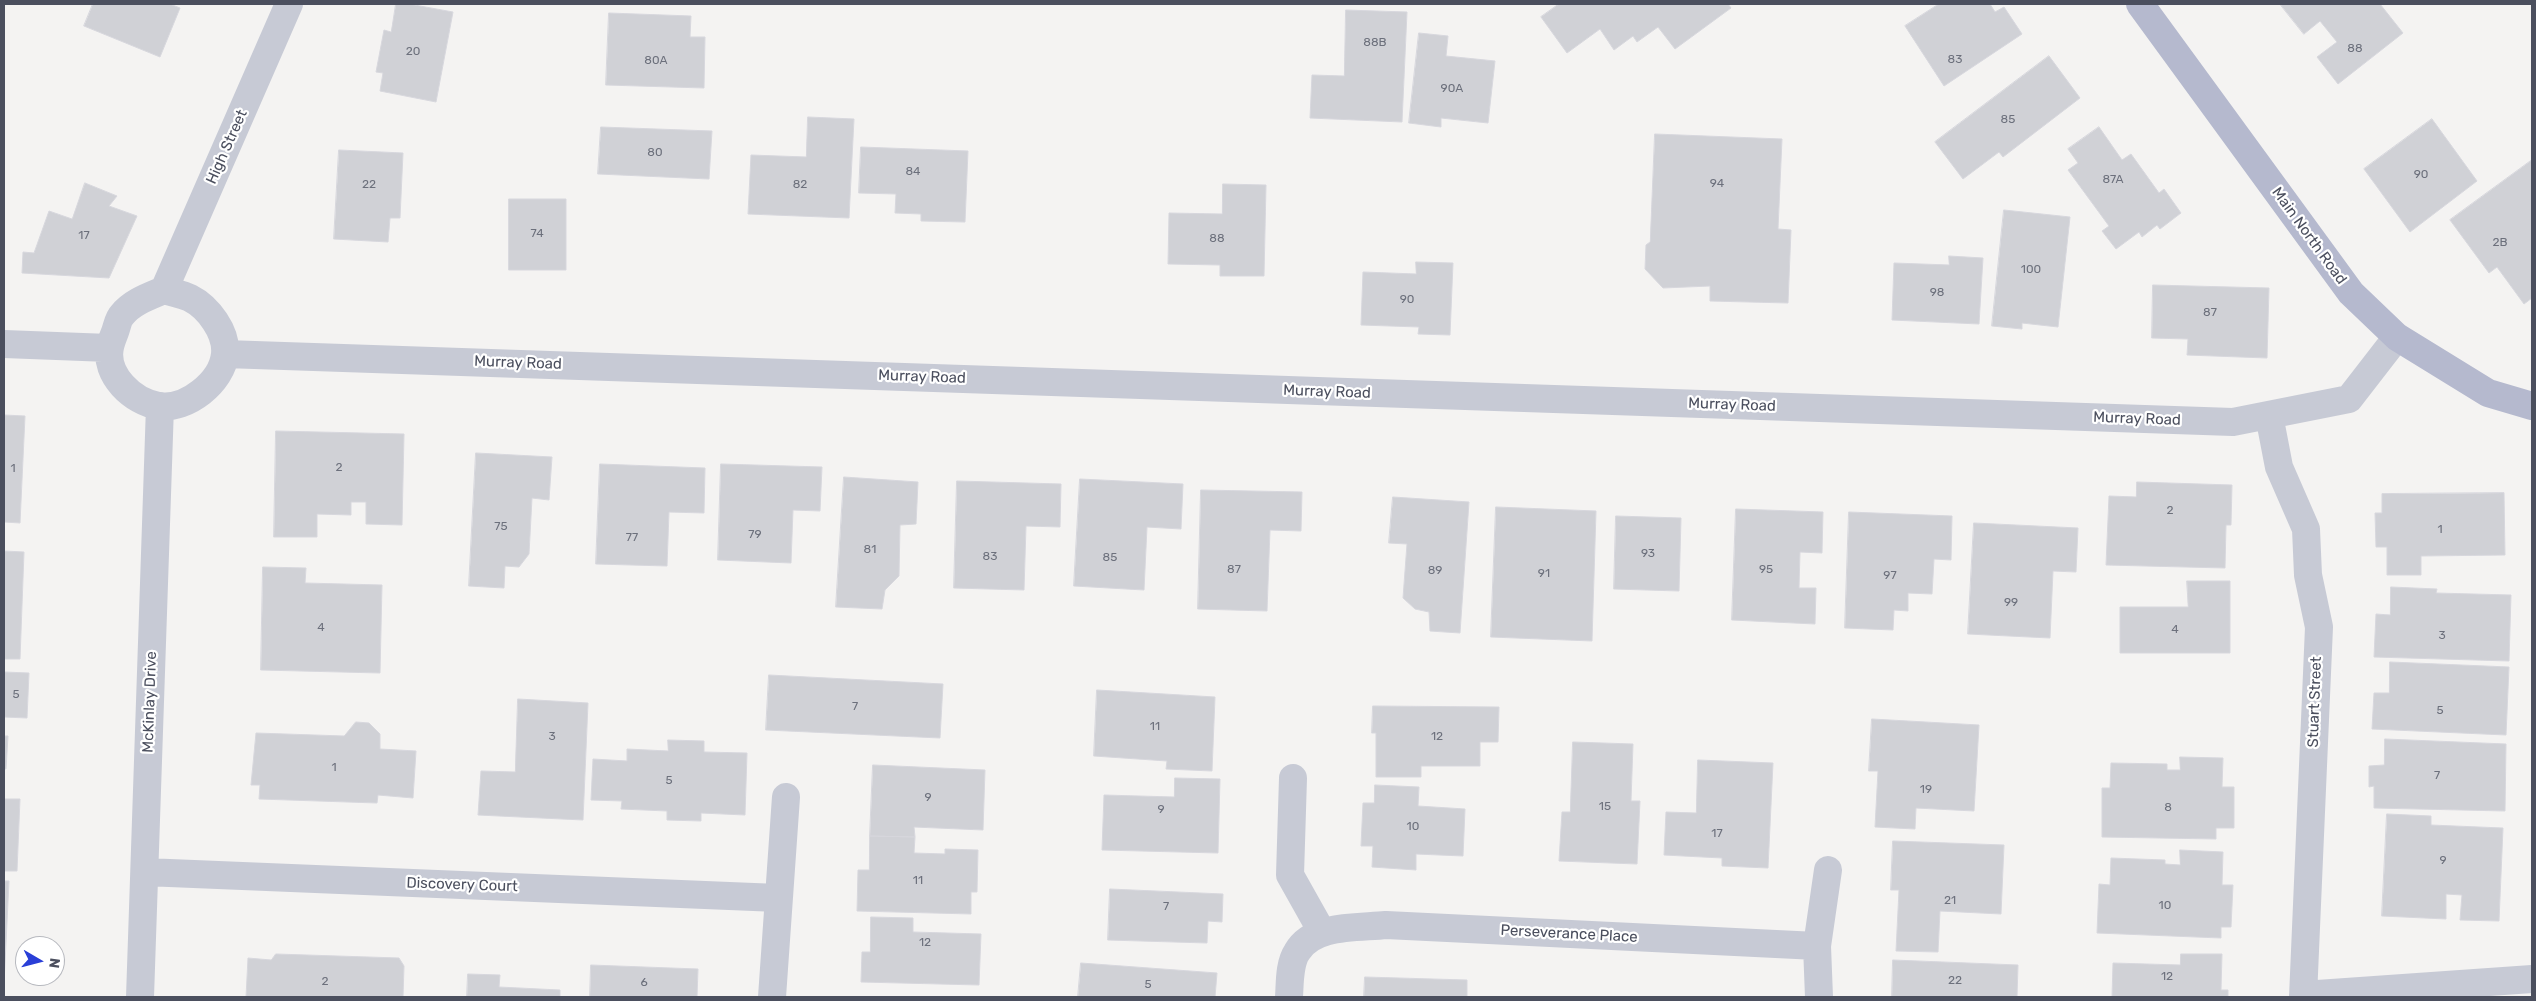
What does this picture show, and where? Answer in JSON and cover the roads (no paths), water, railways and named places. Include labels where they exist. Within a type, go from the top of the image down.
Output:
[{"type":"main road","name":"Main North Road","points":[[2140,4],[2351,293],[2397,336],[2488,393],[2532,406]]},
{"type":"street","name":"High Street","points":[[164,290],[289,4]]},
{"type":"street","points":[[164,290],[191,298],[211,315],[221,332],[225,354],[216,374],[199,395],[183,402],[160,406],[138,399],[120,383],[111,366],[109,348],[121,315],[141,300],[164,290]]},
{"type":"street","name":"Murray Road","points":[[225,354],[2223,422],[2349,399],[2397,336]]},
{"type":"street","points":[[4,344],[109,348]]},
{"type":"street","name":"McKinlay Drive","points":[[140,997],[160,406]]},
{"type":"street","name":"Stuart Street","points":[[2269,415],[2279,467],[2306,529],[2308,575],[2319,627],[2303,996]]},
{"type":"street","points":[[1289,997],[1291,972],[1297,952],[1322,932],[1290,874],[1293,778]]},
{"type":"street","points":[[772,997],[786,796]]},
{"type":"street","points":[[1819,997],[1817,946],[1828,870]]},
{"type":"street","name":"Discovery Court","points":[[145,872],[778,898]]},
{"type":"street","name":"Perseverance Place","points":[[1322,932],[1386,925],[1817,946]]},
{"type":"street","points":[[2303,996],[2532,979]]}]
